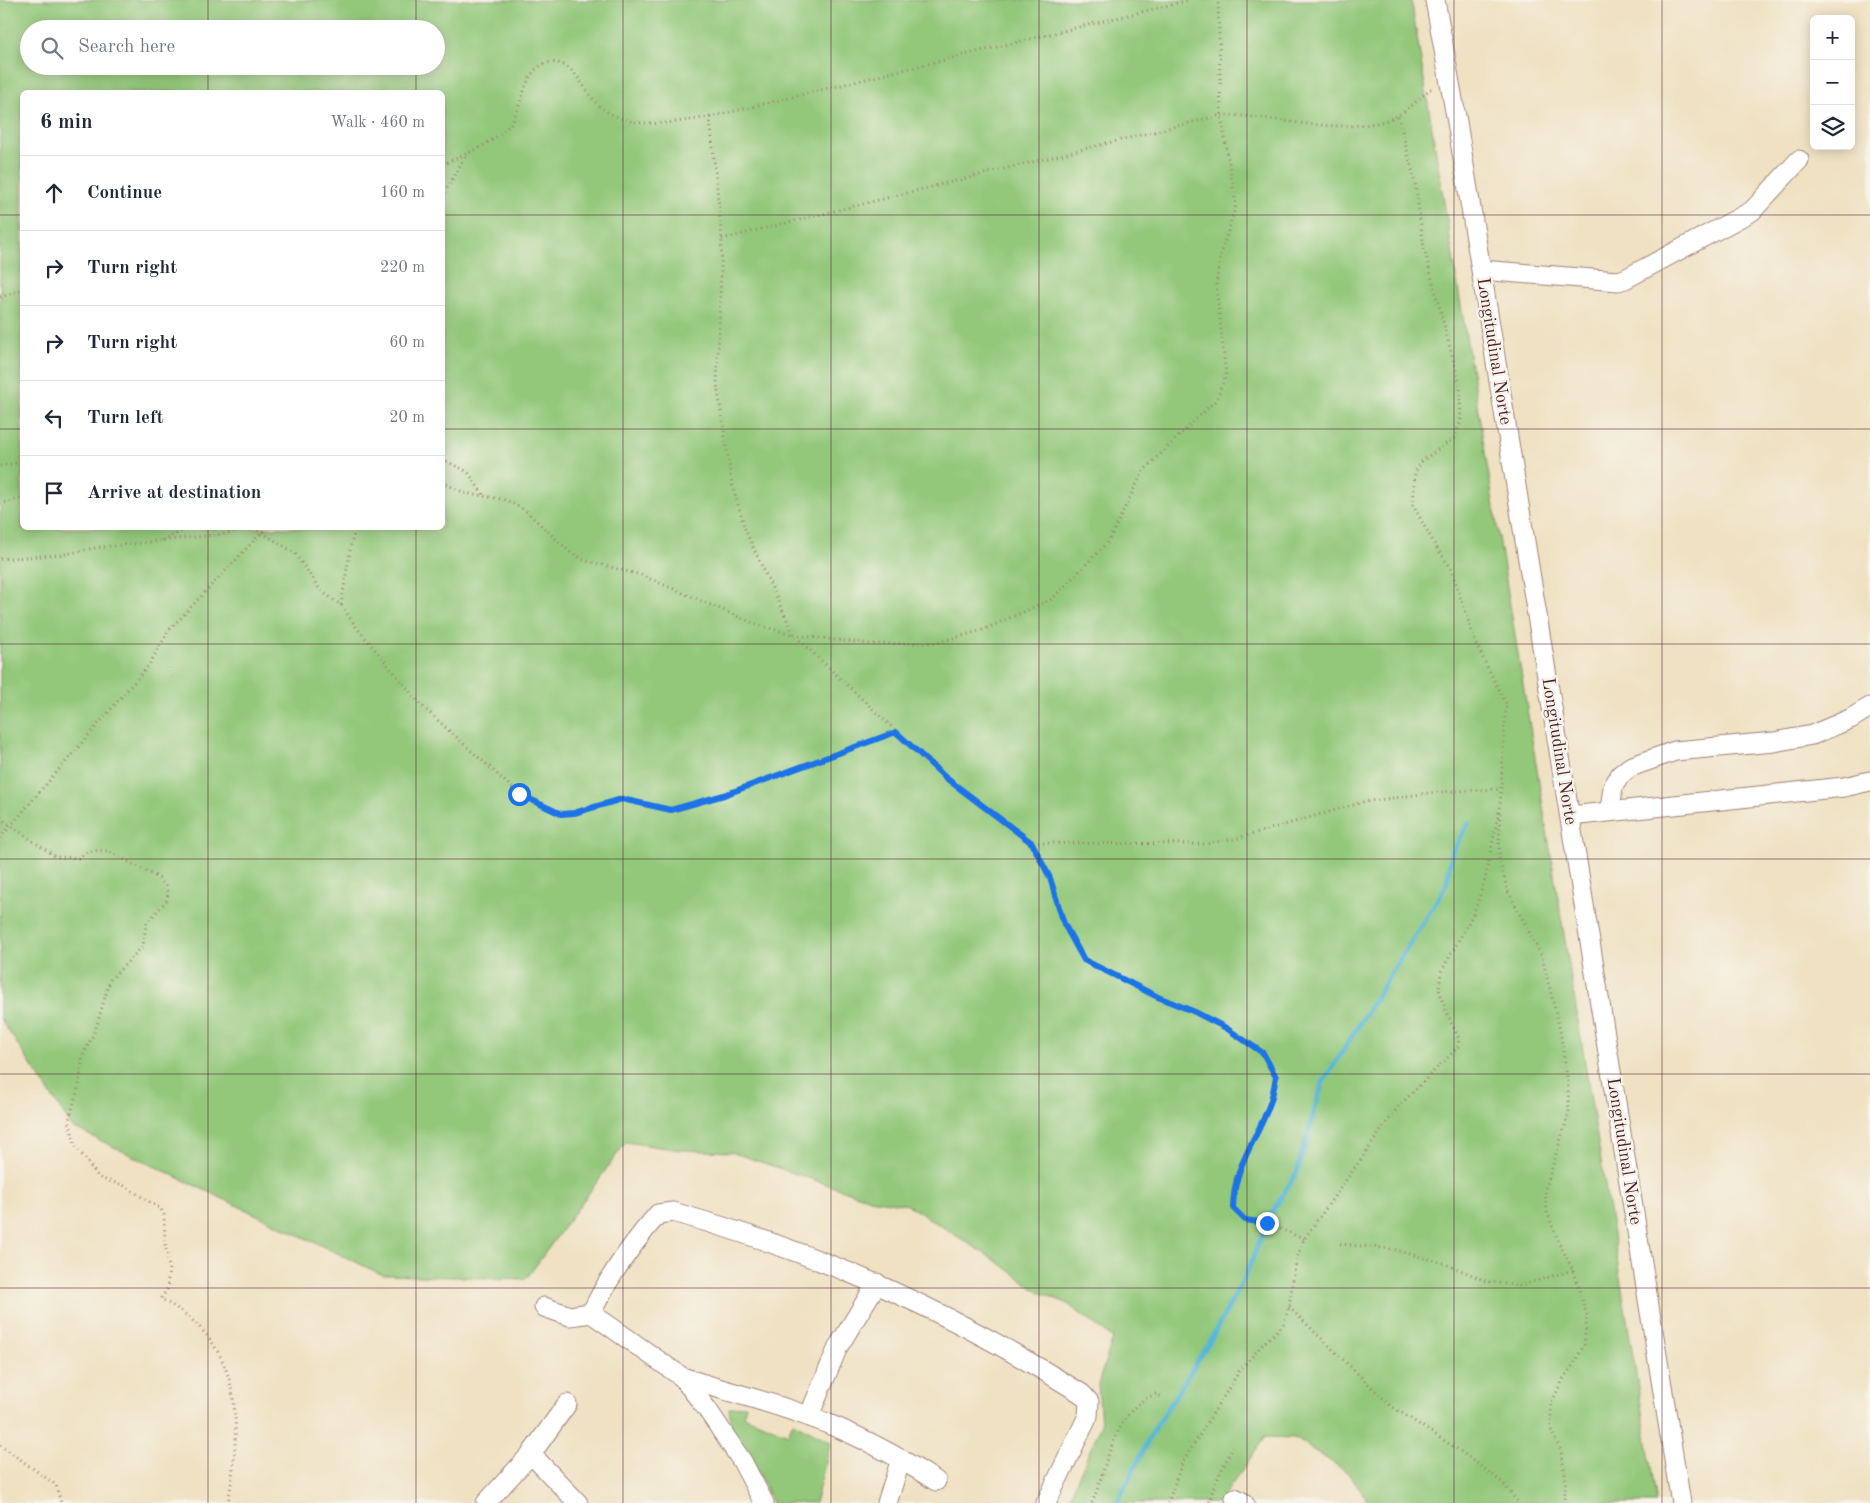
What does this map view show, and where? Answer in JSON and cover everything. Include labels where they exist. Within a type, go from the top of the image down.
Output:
[{"type":"street","name":"Longitudinal Norte","points":[[1435,0],[1452,91],[1681,1503]]},
{"type":"street","points":[[1481,270],[1618,281],[1625,279],[1752,211],[1799,160]]},
{"type":"street","points":[[1610,810],[1613,787],[1620,775],[1630,767],[1675,751],[1774,742],[1812,735],[1850,719],[1870,707]]},
{"type":"street","points":[[1570,816],[1610,810],[1844,787],[1870,781]]},
{"type":"street","points":[[591,1313],[610,1277],[638,1236],[658,1214],[673,1212],[767,1241],[877,1283],[990,1339],[1082,1394],[1090,1402],[1088,1416],[1046,1503]]},
{"type":"street","points":[[809,1416],[838,1347],[877,1283]]},
{"type":"street","points":[[544,1308],[570,1316],[591,1313],[682,1377],[809,1416],[840,1428],[901,1459],[936,1482]]},
{"type":"street","points":[[682,1377],[720,1428],[742,1462],[764,1503]]},
{"type":"street","points":[[720,1428],[717,1419],[720,1406],[725,1400],[733,1396],[742,1396]]},
{"type":"street","points":[[486,1503],[531,1454],[567,1404]]},
{"type":"street","points":[[531,1454],[578,1503]]},
{"type":"street","points":[[887,1503],[901,1459]]},
{"type":"path","points":[[445,163],[467,154],[500,133],[511,123],[532,74],[546,64],[560,63],[574,73],[602,109],[622,119],[648,125],[710,116],[1190,0]]},
{"type":"path","points":[[445,483],[465,493],[507,500],[526,512],[570,552],[584,560],[641,575],[755,624],[794,635],[871,644],[935,643],[983,630],[1052,599],[1108,542],[1143,471],[1216,400],[1226,375],[1216,284],[1220,257],[1236,206],[1221,115],[1218,0]]},
{"type":"path","points":[[722,239],[1221,115],[1246,115],[1341,126],[1377,123],[1398,115],[1430,89],[1452,91]]},
{"type":"path","points":[[1398,115],[1416,181],[1424,248],[1460,386],[1461,421],[1454,438],[1423,460],[1415,472],[1413,505],[1436,547],[1451,568],[1476,644],[1506,704],[1499,857],[1507,889],[1542,957],[1562,1039],[1568,1083],[1569,1113],[1545,1190],[1547,1212],[1573,1270],[1587,1316],[1584,1345],[1563,1379],[1551,1404],[1551,1430],[1561,1451],[1566,1480],[1564,1503]]},
{"type":"path","points":[[710,116],[722,239],[717,384],[732,484],[746,532],[794,635],[946,778],[1032,843],[1050,878],[1064,924],[1084,960],[1158,997],[1195,1012],[1263,1053],[1276,1077],[1270,1104],[1243,1157],[1233,1188],[1233,1208],[1245,1220],[1262,1221],[1304,1238]]},
{"type":"path","points":[[445,191],[467,154]]},
{"type":"path","points":[[0,297],[20,291]]},
{"type":"path","points":[[445,460],[468,472],[479,485],[484,496]]},
{"type":"path","points":[[0,466],[20,462]]},
{"type":"path","points":[[0,504],[20,499]]},
{"type":"path","points":[[159,542],[186,530]]},
{"type":"path","points":[[0,559],[66,554],[94,548],[224,534],[240,530]]},
{"type":"path","points":[[254,530],[295,553],[321,591],[341,606],[421,705],[519,794],[561,814],[574,813],[622,799],[671,810],[724,795],[896,732]]},
{"type":"path","points":[[0,838],[10,824],[149,665],[169,630],[264,530]]},
{"type":"path","points":[[341,606],[351,544],[355,530]]},
{"type":"path","points":[[1032,843],[1205,844],[1240,838],[1363,802],[1436,792],[1501,789]]},
{"type":"path","points":[[1168,1503],[1182,1463],[1240,1370],[1262,1344],[1283,1325],[1289,1307],[1296,1261],[1304,1238],[1398,1107],[1458,1048],[1459,1039],[1444,1007],[1439,989],[1441,972],[1474,914],[1484,884],[1500,805]]},
{"type":"path","points":[[0,818],[56,857],[78,858],[87,852],[108,850],[159,878],[168,894],[166,901],[146,924],[143,946],[110,980],[96,1028],[83,1056],[79,1085],[69,1120],[75,1145],[81,1156],[99,1178],[123,1185],[146,1198],[161,1209],[164,1215],[165,1244],[169,1267],[167,1289],[161,1299],[177,1307],[203,1330],[222,1357],[232,1386],[235,1416],[228,1503]]},
{"type":"path","points":[[1340,1244],[1392,1249],[1442,1264],[1486,1281],[1519,1286],[1573,1270]]},
{"type":"path","points":[[1289,1307],[1391,1406],[1460,1451],[1502,1482],[1519,1503]]},
{"type":"path","points":[[1092,1503],[1120,1425],[1144,1398],[1156,1394],[1164,1398]]},
{"type":"path","points":[[0,1446],[56,1485],[61,1503]]},
{"type":"path","points":[[1209,1502],[1214,1486],[1233,1447]]},
{"type":"green space","points":[[0,0],[1411,0],[1657,1503],[1370,1503],[1347,1472],[1295,1438],[1265,1437],[1219,1503],[1067,1503],[1101,1425],[1098,1384],[1113,1338],[1066,1303],[1037,1291],[998,1262],[908,1205],[870,1199],[731,1152],[679,1150],[626,1142],[526,1279],[383,1275],[72,1127],[0,1018]]},
{"type":"green space","points":[[746,1405],[744,1416],[788,1434],[793,1422],[831,1442],[815,1503],[772,1503],[758,1471],[731,1428],[729,1408]]},
{"type":"waterway","points":[[1117,1503],[1152,1433],[1207,1346],[1243,1281],[1271,1214],[1297,1172],[1322,1084],[1446,886],[1452,852],[1468,824]]},
{"type":"route","points":[[519,794],[561,814],[574,813],[622,799],[671,810],[724,795],[896,732],[946,778],[1032,843],[1050,878],[1064,924],[1084,960],[1226,1028],[1263,1053],[1276,1077],[1270,1104],[1243,1157],[1233,1188],[1233,1208],[1245,1220],[1267,1223]]}]
